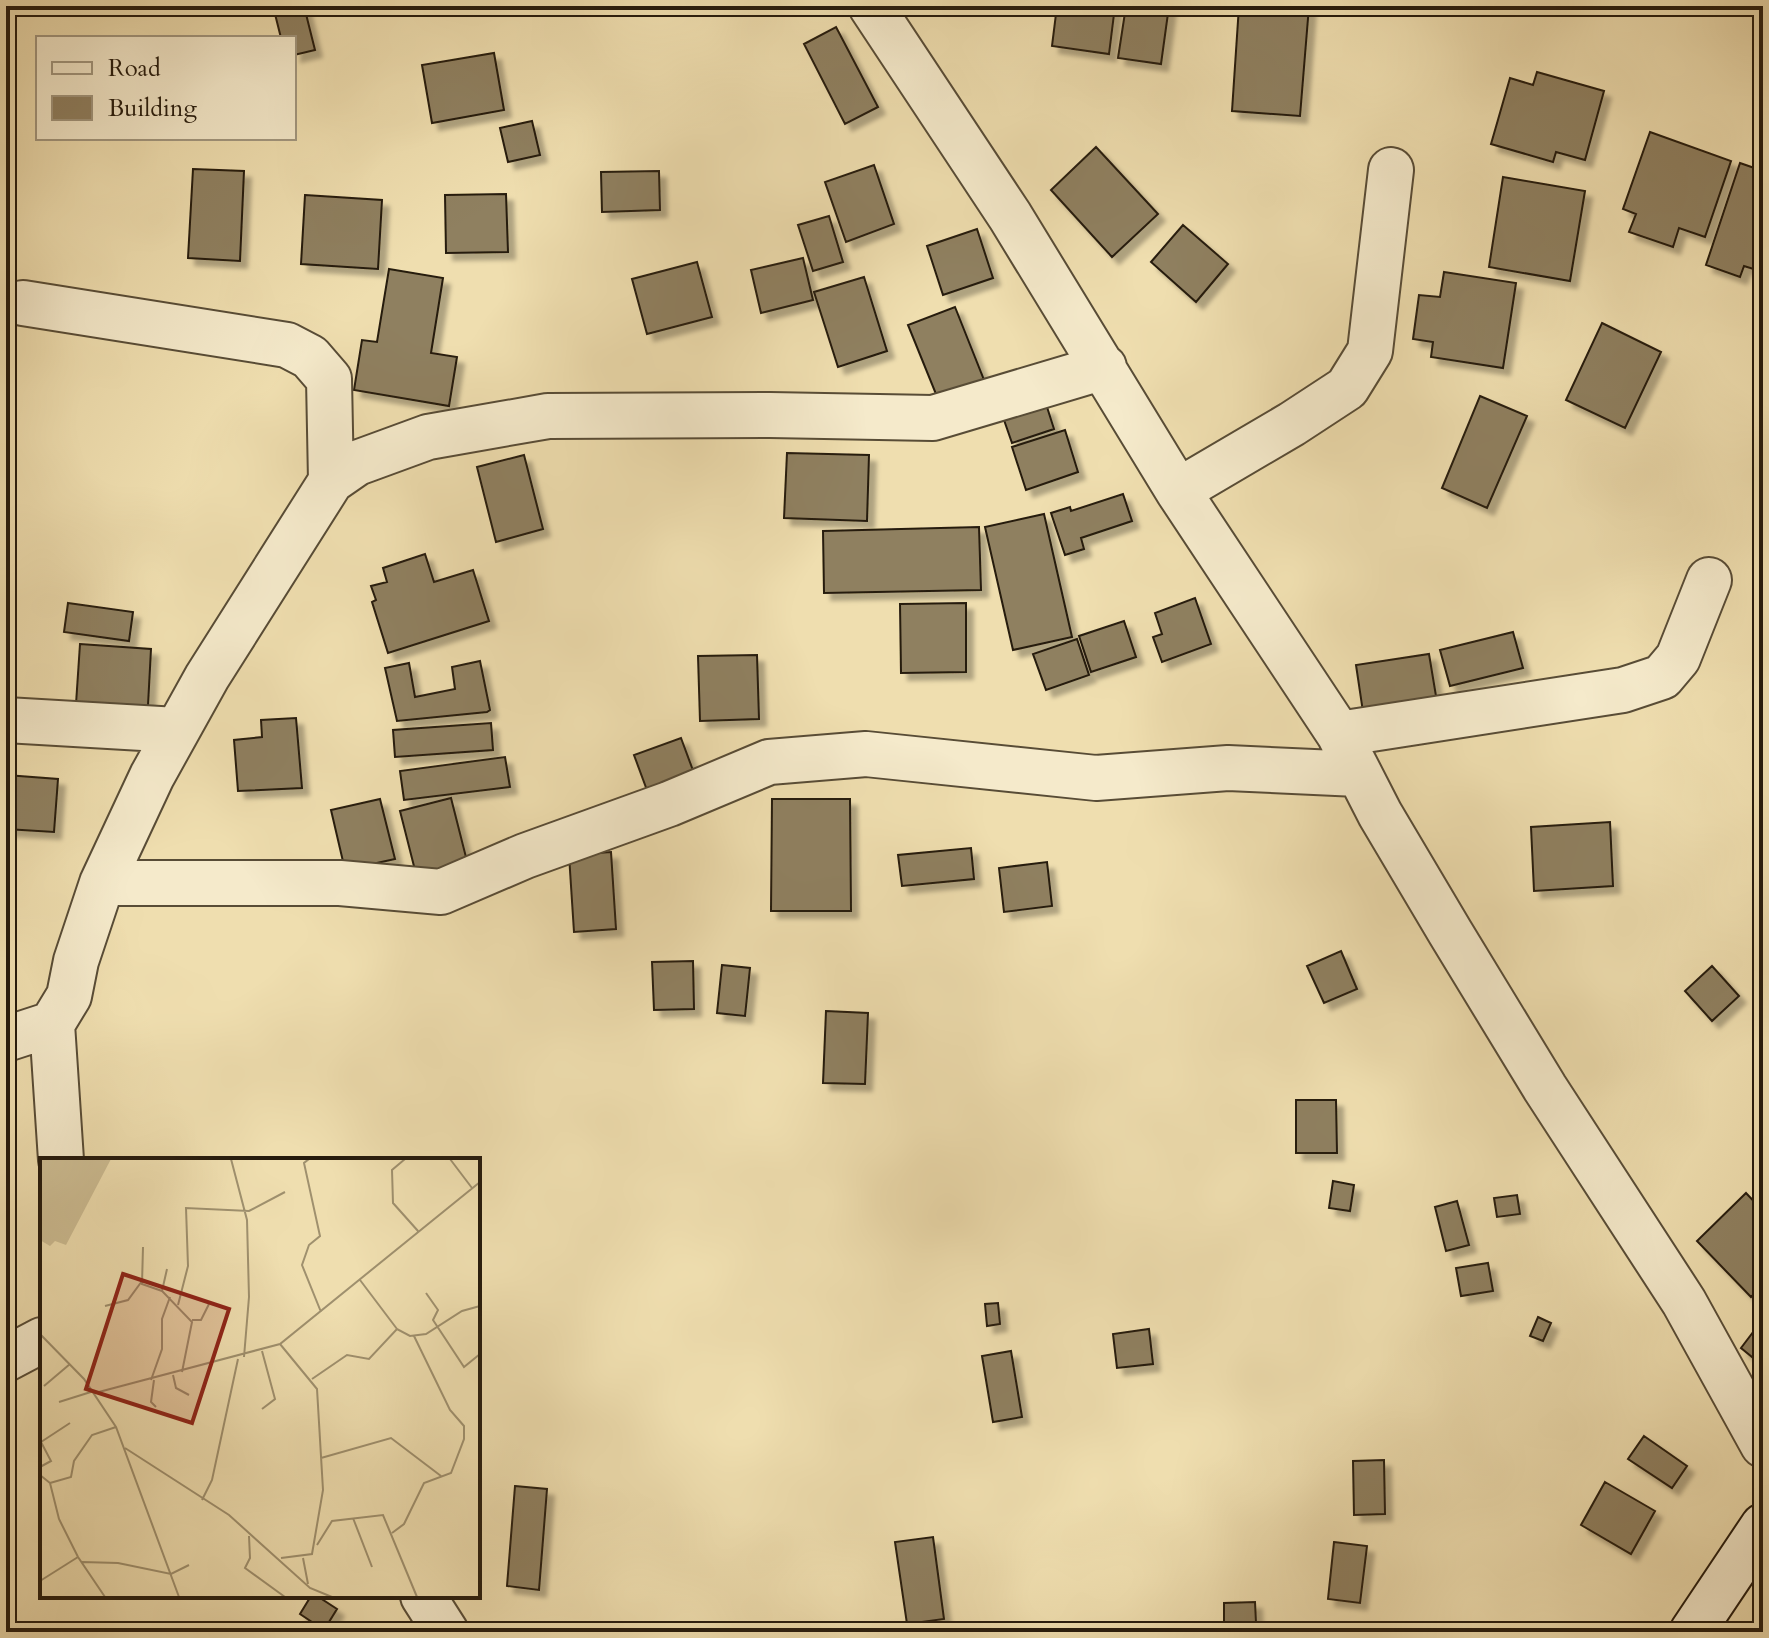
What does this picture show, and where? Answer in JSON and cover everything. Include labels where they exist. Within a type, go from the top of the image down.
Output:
[{"type":"street","points":[[871,6],[1010,216],[1178,491],[1339,734],[1358,774],[1545,1088],[1684,1302],[1763,1445]]},
{"type":"street","points":[[1178,491],[1347,388],[1370,351],[1391,170]]},
{"type":"street","points":[[23,303],[287,345],[310,357],[329,379],[331,481]]},
{"type":"street","points":[[61,1158],[52,1024],[69,996],[76,961],[102,883],[152,776],[207,677],[331,481],[357,463],[428,437],[548,416],[933,418],[1104,367]]},
{"type":"street","points":[[1339,734],[1623,690],[1662,677],[1678,658],[1709,580]]},
{"type":"street","points":[[6,720],[177,730]]},
{"type":"street","points":[[102,883],[340,883],[441,892],[525,856],[669,804],[769,762],[810,758],[866,754],[1096,778],[1228,768],[1358,774]]},
{"type":"street","points":[[6,1039],[52,1024]]},
{"type":"street","points":[[1692,1632],[1763,1526]]},
{"type":"street","points":[[424,1598],[446,1632]]},
{"type":"building","points":[[273,6],[304,6],[315,50],[296,55],[296,36],[280,36]]},
{"type":"building","points":[[1057,6],[1115,6],[1109,54],[1052,46]]},
{"type":"building","points":[[1126,6],[1169,6],[1161,64],[1118,58]]},
{"type":"building","points":[[1239,6],[1309,6],[1300,116],[1232,111]]},
{"type":"building","points":[[836,27],[878,107],[845,124],[804,44]]},
{"type":"building","points":[[494,53],[504,110],[432,123],[422,65]]},
{"type":"building","points":[[1537,72],[1604,91],[1585,160],[1556,152],[1553,162],[1491,144],[1510,78],[1533,85]]},
{"type":"building","points":[[532,121],[540,155],[508,162],[500,128]]},
{"type":"building","points":[[1650,132],[1731,161],[1705,237],[1679,228],[1673,247],[1629,232],[1636,214],[1623,209]]},
{"type":"building","points":[[1096,147],[1158,214],[1112,257],[1051,190]]},
{"type":"building","points":[[1740,163],[1763,171],[1763,272],[1744,266],[1740,277],[1706,265]]},
{"type":"building","points":[[874,165],[894,224],[846,242],[825,182]]},
{"type":"building","points":[[193,169],[244,171],[240,261],[188,258]]},
{"type":"building","points":[[659,171],[660,210],[602,212],[601,172]]},
{"type":"building","points":[[1503,177],[1585,191],[1570,281],[1489,267]]},
{"type":"building","points":[[506,194],[508,252],[446,253],[445,195]]},
{"type":"building","points":[[305,195],[382,200],[378,269],[301,264]]},
{"type":"building","points":[[829,216],[843,262],[813,271],[798,225]]},
{"type":"building","points":[[1183,225],[1228,264],[1196,302],[1151,262]]},
{"type":"building","points":[[977,229],[993,278],[943,295],[927,246]]},
{"type":"building","points":[[803,258],[813,300],[761,313],[751,270]]},
{"type":"building","points":[[697,262],[712,317],[647,334],[632,279]]},
{"type":"building","points":[[389,269],[443,278],[431,353],[457,357],[449,406],[354,390],[362,340],[377,342]]},
{"type":"building","points":[[1444,272],[1516,283],[1503,368],[1431,357],[1433,342],[1413,339],[1419,295],[1440,297]]},
{"type":"building","points":[[864,277],[887,351],[838,367],[814,292]]},
{"type":"building","points":[[955,307],[986,385],[940,404],[908,325]]},
{"type":"building","points":[[1602,323],[1661,352],[1625,428],[1566,400]]},
{"type":"building","points":[[1480,396],[1527,416],[1487,508],[1442,488]]},
{"type":"building","points":[[1047,407],[1054,429],[1012,443],[1004,420]]},
{"type":"building","points":[[1065,430],[1078,472],[1026,490],[1012,447]]},
{"type":"building","points":[[787,453],[869,455],[867,521],[784,518]]},
{"type":"building","points":[[524,455],[543,529],[496,542],[477,467]]},
{"type":"building","points":[[1123,494],[1132,521],[1081,538],[1084,549],[1065,555],[1051,513],[1070,507],[1071,511]]},
{"type":"building","points":[[1044,514],[1072,637],[1013,650],[985,527]]},
{"type":"building","points":[[979,527],[981,590],[824,593],[823,531]]},
{"type":"building","points":[[425,554],[434,582],[473,570],[489,621],[388,653],[372,602],[376,600],[371,586],[387,582],[383,568]]},
{"type":"building","points":[[1195,598],[1211,644],[1162,662],[1153,637],[1162,634],[1155,613]]},
{"type":"building","points":[[68,603],[133,612],[129,641],[64,632]]},
{"type":"building","points":[[966,603],[966,672],[901,673],[900,604]]},
{"type":"building","points":[[1124,621],[1136,657],[1091,672],[1079,636]]},
{"type":"building","points":[[1513,632],[1523,668],[1450,686],[1440,650]]},
{"type":"building","points":[[1077,639],[1089,675],[1046,690],[1033,654]]},
{"type":"building","points":[[80,644],[151,649],[147,724],[75,719]]},
{"type":"building","points":[[1429,654],[1437,702],[1363,712],[1356,665]]},
{"type":"building","points":[[757,655],[759,719],[700,721],[698,656]]},
{"type":"building","points":[[480,661],[490,710],[397,721],[385,668],[409,663],[415,697],[455,689],[452,667]]},
{"type":"building","points":[[296,718],[302,788],[238,791],[234,740],[262,737],[261,720]]},
{"type":"building","points":[[491,723],[493,750],[395,757],[393,730]]},
{"type":"building","points":[[681,738],[698,784],[651,801],[634,755]]},
{"type":"building","points":[[505,757],[510,787],[404,800],[400,771]]},
{"type":"building","points":[[6,775],[58,779],[54,832],[6,829]]},
{"type":"building","points":[[451,798],[469,869],[418,882],[400,811]]},
{"type":"building","points":[[380,799],[395,859],[345,870],[331,810]]},
{"type":"building","points":[[772,799],[850,799],[851,911],[771,911]]},
{"type":"building","points":[[1610,822],[1613,886],[1534,891],[1531,827]]},
{"type":"building","points":[[971,848],[974,879],[902,886],[898,855]]},
{"type":"building","points":[[611,852],[616,929],[574,932],[569,855]]},
{"type":"building","points":[[1047,862],[1052,906],[1004,912],[999,868]]},
{"type":"building","points":[[1341,951],[1357,989],[1324,1003],[1307,966]]},
{"type":"building","points":[[693,961],[694,1009],[654,1010],[652,962]]},
{"type":"building","points":[[722,965],[750,968],[745,1016],[717,1013]]},
{"type":"building","points":[[1712,966],[1739,996],[1712,1021],[1685,991]]},
{"type":"building","points":[[826,1011],[868,1013],[865,1084],[823,1083]]},
{"type":"building","points":[[1296,1100],[1336,1100],[1337,1153],[1296,1153]]},
{"type":"building","points":[[1333,1181],[1354,1185],[1350,1211],[1329,1208]]},
{"type":"building","points":[[1746,1193],[1763,1211],[1763,1285],[1751,1297],[1697,1241]]},
{"type":"building","points":[[1517,1195],[1520,1214],[1497,1217],[1494,1198]]},
{"type":"building","points":[[1457,1201],[1469,1245],[1446,1251],[1435,1207]]},
{"type":"building","points":[[1488,1263],[1493,1291],[1461,1296],[1456,1268]]},
{"type":"building","points":[[998,1303],[1000,1324],[987,1326],[985,1304]]},
{"type":"building","points":[[1538,1317],[1551,1323],[1543,1341],[1530,1336]]},
{"type":"building","points":[[1763,1319],[1763,1366],[1741,1348]]},
{"type":"building","points":[[1149,1329],[1153,1364],[1117,1368],[1113,1334]]},
{"type":"building","points":[[1011,1351],[1022,1417],[993,1422],[982,1356]]},
{"type":"building","points":[[1644,1436],[1687,1466],[1672,1488],[1628,1459]]},
{"type":"building","points":[[1384,1460],[1385,1514],[1354,1515],[1353,1461]]},
{"type":"building","points":[[1605,1482],[1655,1511],[1631,1554],[1581,1525]]},
{"type":"building","points":[[515,1486],[547,1489],[539,1590],[507,1586]]},
{"type":"building","points":[[933,1537],[944,1619],[907,1624],[895,1542]]},
{"type":"building","points":[[1334,1542],[1367,1546],[1360,1603],[1328,1599]]},
{"type":"building","points":[[310,1598],[320,1598],[337,1609],[324,1630],[300,1614]]},
{"type":"building","points":[[1255,1602],[1256,1623],[1224,1624],[1224,1603]]}]
